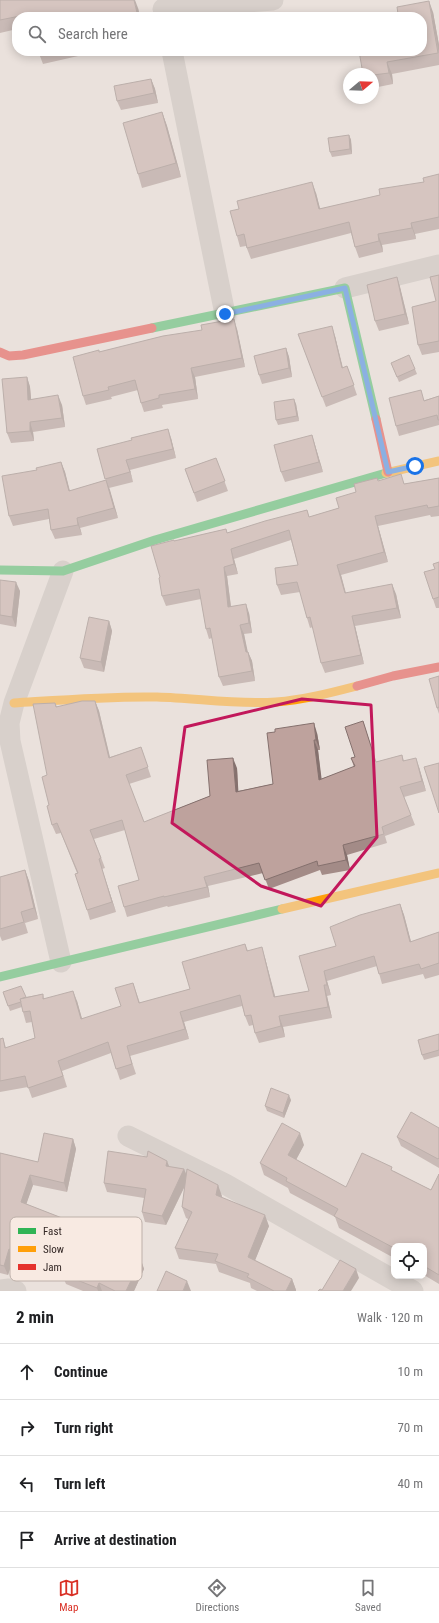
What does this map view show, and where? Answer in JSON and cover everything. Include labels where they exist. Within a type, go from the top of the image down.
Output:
[{"type":"street","points":[[163,9],[273,0]]},
{"type":"street","points":[[173,56],[225,314]]},
{"type":"street","points":[[0,352],[8,356],[23,355],[225,314],[345,288],[439,265]]},
{"type":"street","points":[[345,288],[388,472]]},
{"type":"street","points":[[0,570],[63,570],[155,540],[388,472],[439,461]]},
{"type":"street","points":[[61,962],[10,741],[8,719],[63,570]]},
{"type":"street","points":[[8,719],[72,699],[157,697],[224,702],[276,702],[326,694],[393,676],[439,667]]},
{"type":"street","points":[[0,977],[278,909],[439,873]]},
{"type":"street","points":[[128,1136],[225,1184],[413,1291]]},
{"type":"street","points":[[0,1290],[9,1289],[16,1291]]},
{"type":"highlighted area","points":[[302,699],[371,705],[377,837],[321,906],[261,886],[172,823],[185,727]]},
{"type":"building","points":[[0,0],[134,0],[137,12],[12,12],[12,18],[0,20]]},
{"type":"building","points":[[429,1],[438,53],[427,55],[427,12],[398,12],[397,7]]},
{"type":"building","points":[[360,56],[421,56],[387,62],[389,73],[379,74],[379,68],[362,68]]},
{"type":"building","points":[[151,79],[154,93],[117,101],[114,86]]},
{"type":"building","points":[[162,112],[176,163],[138,174],[123,123]]},
{"type":"building","points":[[349,135],[350,149],[330,152],[328,138]]},
{"type":"building","points":[[439,174],[439,217],[411,223],[412,228],[378,234],[379,241],[355,247],[349,222],[247,248],[244,234],[237,236],[230,211],[239,209],[237,201],[312,182],[319,209],[380,195],[379,189],[424,182],[423,178]]},
{"type":"building","points":[[439,275],[439,341],[418,345],[412,307],[436,301],[430,277]]},
{"type":"building","points":[[397,277],[405,314],[375,321],[367,285]]},
{"type":"building","points":[[234,319],[242,358],[191,368],[195,389],[159,395],[159,398],[141,403],[135,380],[108,387],[109,390],[83,396],[73,357],[163,336],[202,330],[201,325]]},
{"type":"building","points":[[332,326],[342,368],[347,366],[354,385],[322,397],[298,334]]},
{"type":"building","points":[[286,348],[289,368],[259,375],[254,356]]},
{"type":"building","points":[[409,355],[415,369],[397,377],[391,363]]},
{"type":"building","points":[[27,377],[28,400],[58,395],[62,418],[30,422],[30,431],[7,433],[2,379]]},
{"type":"building","points":[[421,390],[424,401],[439,396],[439,420],[437,415],[396,426],[389,398]]},
{"type":"building","points":[[294,399],[297,416],[276,420],[274,402]]},
{"type":"building","points":[[168,429],[173,449],[126,460],[130,472],[105,479],[97,449],[132,440],[131,438]]},
{"type":"building","points":[[312,435],[319,462],[281,472],[274,445]]},
{"type":"building","points":[[216,458],[225,481],[194,493],[185,469]]},
{"type":"building","points":[[61,462],[69,491],[106,480],[114,508],[77,518],[78,525],[51,530],[48,509],[9,516],[2,476],[37,470],[36,468]]},
{"type":"building","points":[[401,474],[404,484],[439,478],[439,506],[428,508],[427,505],[375,516],[384,552],[337,565],[345,593],[392,584],[397,608],[352,616],[361,655],[321,663],[310,617],[307,618],[297,582],[277,585],[275,568],[298,565],[289,530],[231,549],[234,564],[224,567],[228,607],[246,604],[249,623],[240,625],[252,671],[219,677],[210,628],[206,629],[199,589],[162,596],[160,577],[151,546],[226,529],[227,533],[307,510],[309,517],[339,508],[336,498],[356,492],[354,484],[377,478],[378,481]]},
{"type":"building","points":[[439,562],[439,597],[433,599],[424,572],[435,569],[433,564]]},
{"type":"building","points":[[0,580],[16,582],[12,617],[0,615]]},
{"type":"building","points":[[89,617],[109,621],[101,662],[80,658]]},
{"type":"building","points":[[439,676],[439,707],[437,708],[429,679]]},
{"type":"building","points":[[82,701],[95,701],[109,758],[141,747],[148,767],[126,775],[144,822],[210,796],[207,760],[233,758],[236,792],[273,784],[267,733],[275,732],[275,729],[314,723],[316,740],[314,740],[319,780],[355,766],[351,758],[355,757],[345,727],[363,721],[376,762],[402,755],[403,761],[416,758],[422,781],[400,787],[411,815],[382,827],[384,834],[343,845],[346,860],[318,866],[317,861],[265,880],[259,863],[204,877],[207,887],[164,896],[124,907],[118,886],[139,880],[122,820],[90,830],[101,858],[99,859],[112,902],[87,910],[75,874],[78,873],[57,823],[52,825],[47,806],[49,805],[42,777],[47,775],[33,704],[55,703],[56,707]]},
{"type":"building","points":[[439,763],[439,813],[424,767]]},
{"type":"building","points":[[25,870],[34,908],[21,912],[24,922],[0,929],[0,877]]},
{"type":"building","points":[[400,904],[410,942],[439,932],[439,963],[421,969],[419,964],[379,974],[374,956],[324,971],[327,985],[324,985],[328,1007],[279,1016],[281,1026],[255,1033],[251,1015],[245,1016],[240,995],[180,1012],[185,1029],[127,1046],[132,1064],[116,1069],[108,1042],[58,1061],[63,1076],[28,1088],[25,1076],[0,1081],[0,1039],[3,1038],[5,1048],[35,1038],[30,1011],[23,1012],[20,999],[43,994],[43,999],[73,991],[81,1019],[121,1006],[115,988],[133,983],[139,1003],[190,989],[182,962],[245,944],[247,951],[262,947],[274,997],[309,991],[299,956],[336,946],[330,927],[360,915]]},
{"type":"building","points":[[21,986],[26,997],[20,999],[21,1002],[8,1006],[3,992]]},
{"type":"building","points":[[439,1034],[439,1050],[422,1055],[418,1040]]},
{"type":"building","points":[[271,1088],[289,1095],[283,1113],[265,1106]]},
{"type":"building","points":[[411,1112],[439,1128],[438,1159],[397,1137]]},
{"type":"building","points":[[282,1123],[300,1133],[288,1155],[346,1187],[362,1153],[392,1167],[391,1170],[431,1190],[439,1174],[439,1275],[427,1268],[427,1243],[391,1243],[391,1246],[334,1216],[338,1209],[286,1181],[287,1178],[260,1163]]},
{"type":"building","points":[[44,1133],[73,1139],[64,1183],[30,1175],[21,1202],[59,1217],[10,1217],[10,1249],[4,1266],[0,1265],[0,1153],[38,1162]]},
{"type":"building","points":[[108,1151],[147,1157],[148,1151],[167,1161],[166,1166],[184,1169],[162,1216],[142,1212],[146,1189],[104,1183]]},
{"type":"building","points":[[187,1169],[218,1185],[216,1195],[265,1215],[248,1257],[292,1279],[286,1291],[274,1291],[247,1277],[249,1274],[215,1261],[218,1254],[175,1248],[192,1212],[182,1207]]},
{"type":"building","points":[[340,1260],[356,1269],[343,1291],[318,1291],[320,1289],[322,1290]]},
{"type":"building","points":[[166,1271],[187,1281],[183,1291],[157,1291]]},
{"type":"building","points":[[80,1281],[131,1281],[126,1291],[115,1291],[99,1283],[97,1288]]},
{"type":"traffic: fast","points":[[152,328],[345,288],[376,419]]},
{"type":"traffic: fast","points":[[0,570],[63,571],[155,540],[386,473]]},
{"type":"traffic: fast","points":[[0,977],[282,909]]},
{"type":"traffic: slow","points":[[386,473],[439,461]]},
{"type":"traffic: slow","points":[[14,703],[121,697],[261,703],[306,698],[357,686]]},
{"type":"traffic: slow","points":[[282,909],[439,873]]},
{"type":"traffic: jam","points":[[0,352],[9,356],[23,355],[152,328]]},
{"type":"traffic: jam","points":[[376,419],[388,472]]},
{"type":"traffic: jam","points":[[357,686],[393,676],[439,667]]},
{"type":"route","points":[[225,314],[345,288],[388,472],[415,466]]}]
